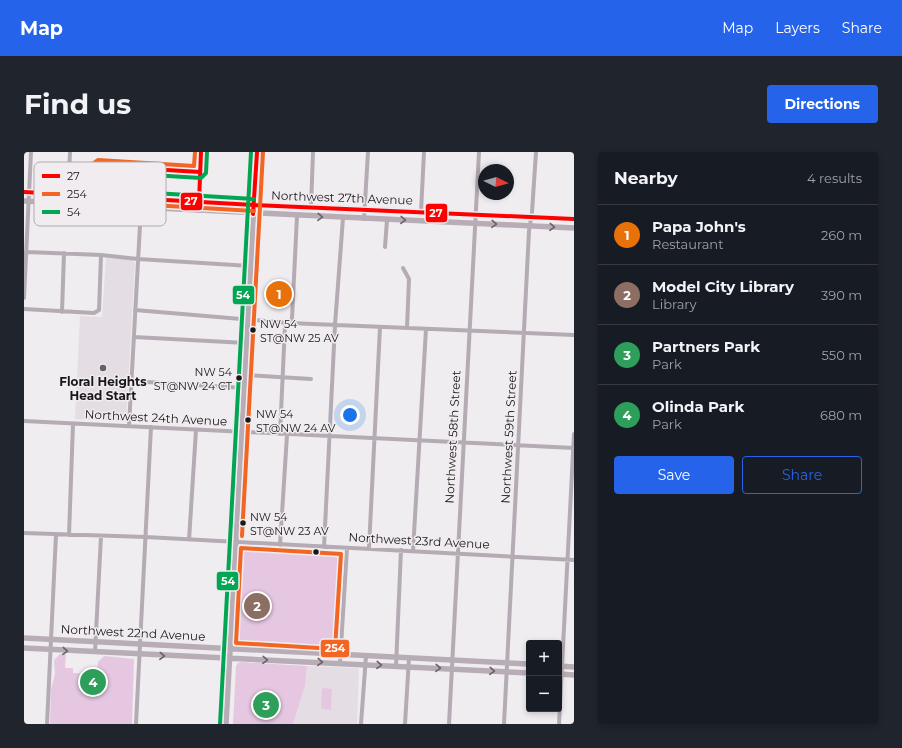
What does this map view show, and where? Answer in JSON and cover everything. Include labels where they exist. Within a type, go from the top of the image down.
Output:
[{"type":"main road","points":[[226,724],[257,152]]},
{"type":"main road","name":"Northwest 27th Avenue","points":[[166,200],[574,219]]},
{"type":"main road","name":"Northwest 27th Avenue","points":[[166,209],[253,214],[574,228]]},
{"type":"main road","name":"Northwest 22nd Avenue","points":[[24,638],[526,664]]},
{"type":"main road","name":"Northwest 22nd Avenue","points":[[24,648],[526,673]]},
{"type":"main road","points":[[562,666],[574,666]]},
{"type":"main road","points":[[562,675],[574,675]]},
{"type":"street","points":[[24,298],[26,202],[31,152]]},
{"type":"street","points":[[70,152],[70,162]]},
{"type":"street","points":[[199,211],[201,152]]},
{"type":"street","points":[[310,208],[314,152]]},
{"type":"street","points":[[364,219],[368,152]]},
{"type":"street","points":[[421,212],[424,152]]},
{"type":"street","name":"Northwest 58th Street","points":[[449,724],[479,152]]},
{"type":"street","name":"Northwest 59th Street","points":[[504,724],[524,332],[536,152]]},
{"type":"street","points":[[280,434],[285,325],[292,319],[297,216]]},
{"type":"street","points":[[324,547],[343,218]]},
{"type":"street","points":[[385,247],[387,220]]},
{"type":"street","points":[[129,426],[140,226]]},
{"type":"street","points":[[25,253],[101,255],[138,259],[250,266]]},
{"type":"street","points":[[62,312],[64,253]]},
{"type":"street","points":[[24,309],[62,312],[94,312],[99,310],[101,255]]},
{"type":"street","points":[[403,268],[409,279],[407,328]]},
{"type":"street","points":[[135,310],[289,323],[574,335]]},
{"type":"street","points":[[369,548],[380,327]]},
{"type":"street","points":[[413,550],[426,329]]},
{"type":"street","points":[[134,337],[246,343]]},
{"type":"street","points":[[244,375],[311,379]]},
{"type":"street","points":[[131,381],[244,388]]},
{"type":"street","name":"Northwest 24th Avenue","points":[[24,421],[574,448]]},
{"type":"street","points":[[69,535],[73,424]]},
{"type":"street","points":[[136,724],[151,427]]},
{"type":"street","points":[[189,540],[196,430]]},
{"type":"street","points":[[562,648],[574,434]]},
{"type":"street","points":[[280,544],[287,435]]},
{"type":"street","points":[[569,529],[574,529]]},
{"type":"street","name":"Northwest 23rd Avenue","points":[[24,533],[146,537],[324,547],[413,550],[574,560]]},
{"type":"street","points":[[47,724],[56,534]]},
{"type":"street","points":[[95,652],[101,536]]},
{"type":"street","points":[[340,664],[347,548]]},
{"type":"street","points":[[396,666],[401,550]]},
{"type":"street","points":[[361,724],[366,656]]},
{"type":"street","points":[[405,724],[409,658]]},
{"type":"street","points":[[559,724],[561,676]]},
{"type":"shaded area","name":"Floral Heights Head Start","points":[[106,258],[131,259],[135,263],[126,421],[75,419],[80,316],[102,317]]},
{"type":"shaded area","points":[[247,548],[338,552],[340,554],[336,647],[333,650],[240,645],[244,551]]},
{"type":"shaded area","points":[[60,654],[66,654],[65,668],[73,668],[73,673],[97,674],[98,662],[104,656],[134,659],[132,724],[50,724],[51,689],[55,674],[54,660]]},
{"type":"shaded area","points":[[241,662],[307,666],[305,686],[293,724],[233,724],[236,666]]},
{"type":"shaded area","points":[[307,666],[357,668],[359,670],[357,724],[293,724],[305,686]]},
{"type":"shaded area","points":[[322,688],[332,689],[331,710],[321,709]]},
{"type":"transit line","name":"254","points":[[166,164],[194,166],[195,152]]},
{"type":"transit line","name":"27","points":[[199,202],[201,152]]},
{"type":"transit line","name":"54","points":[[166,176],[201,178],[206,173],[207,152]]},
{"type":"transit line","name":"54","points":[[220,724],[251,152]]},
{"type":"transit line","name":"27","points":[[253,214],[257,152]]},
{"type":"transit line","name":"254","points":[[242,536],[263,152]]},
{"type":"transit line","name":"254","points":[[95,162],[98,160],[130,162]]},
{"type":"transit line","name":"27","points":[[166,170],[200,172]]},
{"type":"transit line","name":"27","points":[[24,192],[34,193]]},
{"type":"transit line","name":"54","points":[[166,194],[254,199]]},
{"type":"transit line","name":"27","points":[[166,200],[574,219]]},
{"type":"transit line","name":"254","points":[[166,206],[254,211]]},
{"type":"transit line","name":"254","points":[[241,548],[341,554],[335,649],[236,643],[241,548]]},
{"type":"place","name":"Papa John's","points":[[279,294]]},
{"type":"place","name":"NW 54 ST@NW 25 AV","points":[[253,330]]},
{"type":"place","name":"Floral Heights Head Start","points":[[103,368]]},
{"type":"place","name":"NW 54 ST@NW 24 CT","points":[[239,378]]},
{"type":"place","name":"NW 54 ST@NW 24 AV","points":[[248,420]]},
{"type":"place","name":"NW 54 ST@NW 23 AV","points":[[243,523]]},
{"type":"place","name":"Model City Library","points":[[257,606]]},
{"type":"place","name":"Olinda Park","points":[[93,682]]},
{"type":"place","name":"Partners Park","points":[[266,705]]}]
